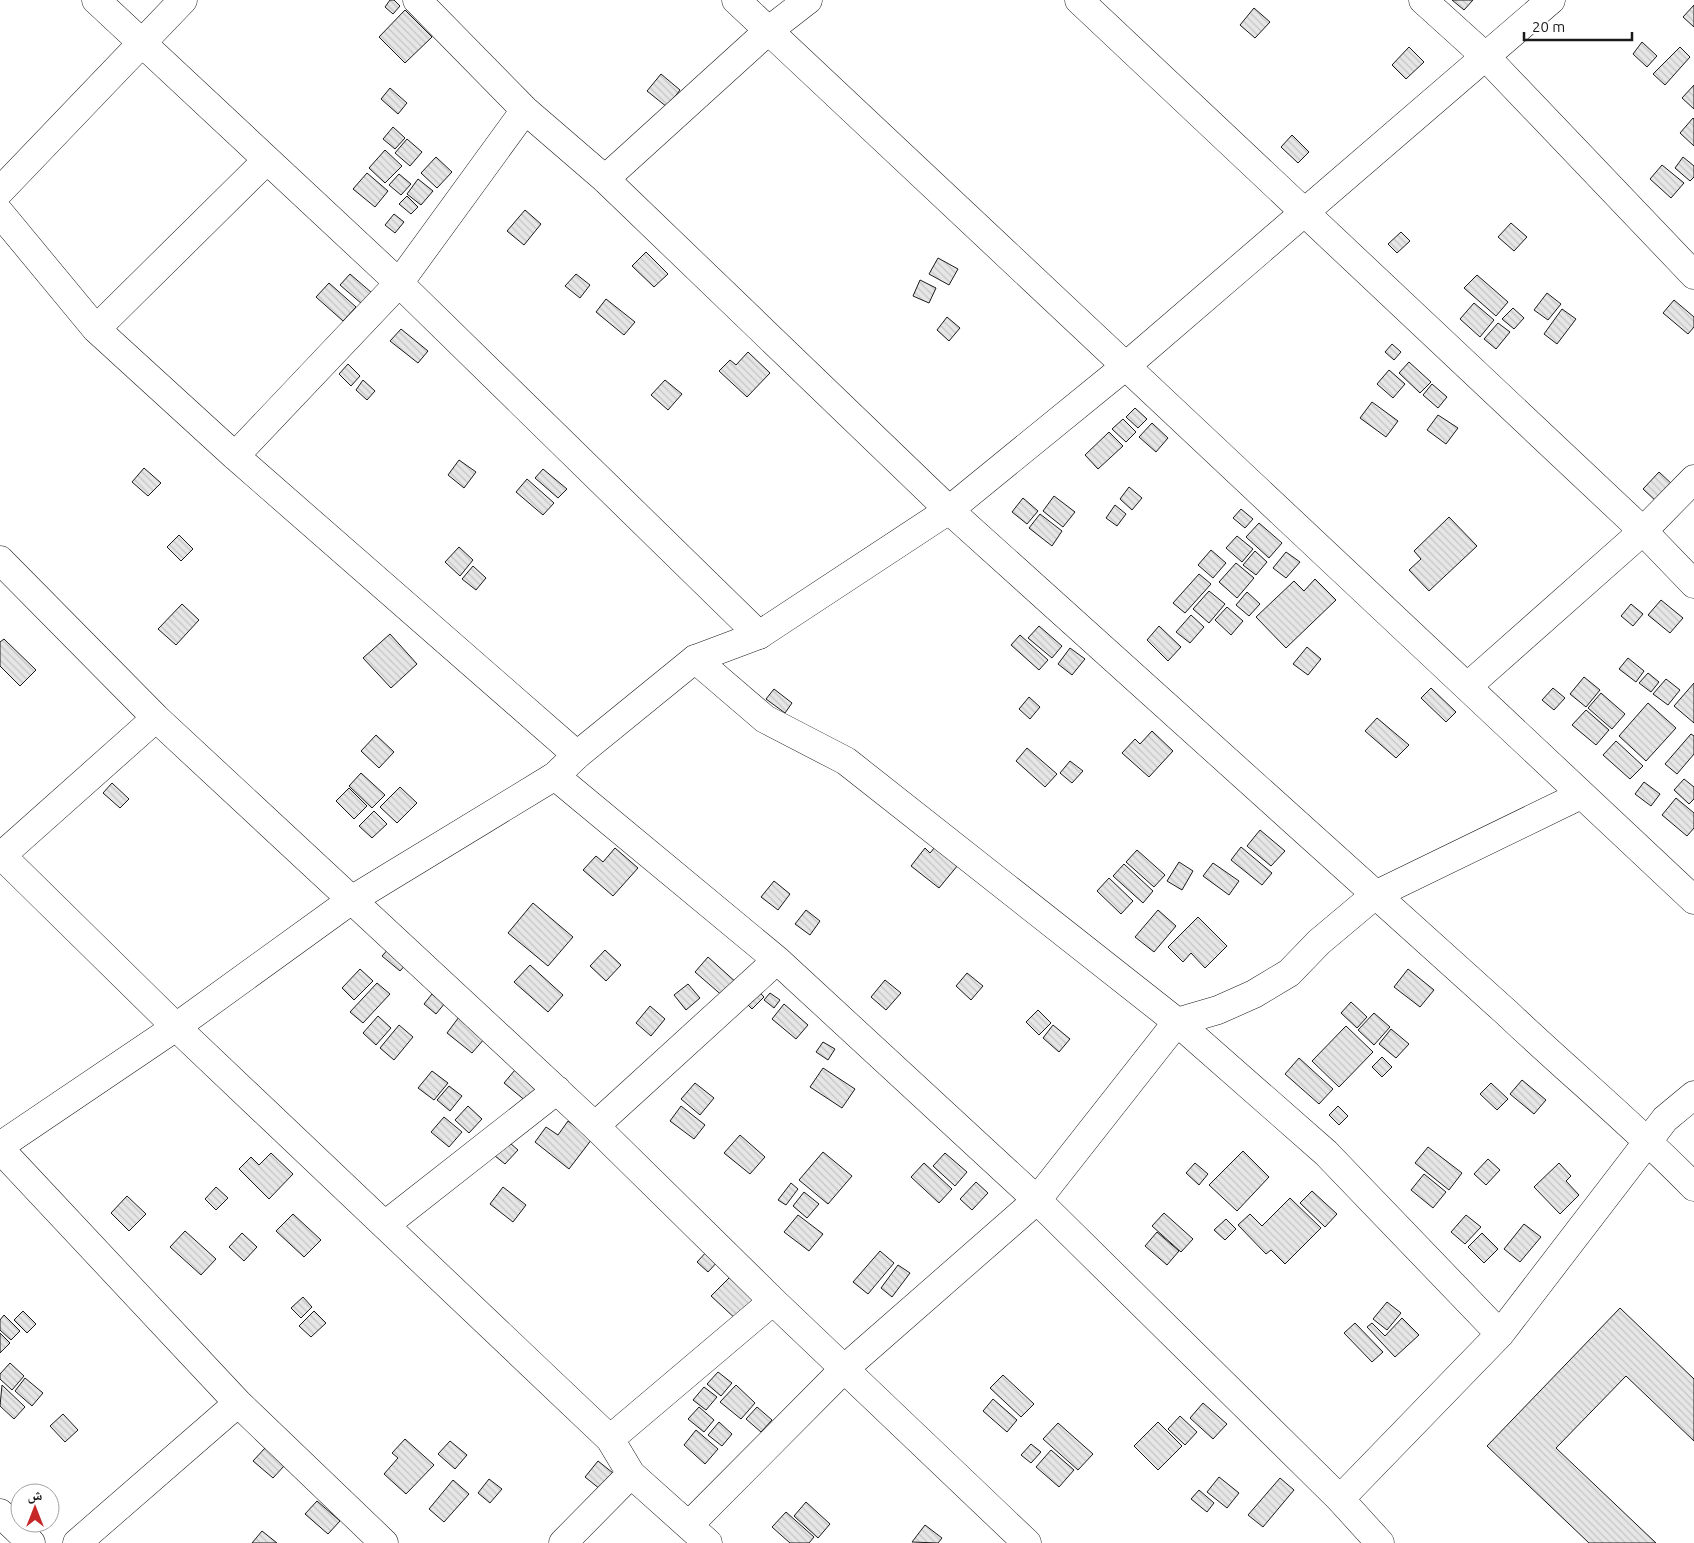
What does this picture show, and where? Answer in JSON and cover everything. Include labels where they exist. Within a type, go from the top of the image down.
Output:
[{"type":"street","points":[[96,0],[266,161],[399,283],[759,635]]},
{"type":"street","points":[[0,191],[183,0]]},
{"type":"street","points":[[417,0],[525,110],[605,179],[949,510],[1508,1013],[1567,1070],[1649,1140],[1694,1187]]},
{"type":"street","points":[[736,0],[1127,365],[1694,900]]},
{"type":"street","points":[[605,179],[768,31],[808,0]]},
{"type":"street","points":[[1079,0],[1643,531],[1694,584]]},
{"type":"street","points":[[1423,0],[1486,57],[1694,275]]},
{"type":"street","points":[[384,1543],[238,1403],[0,1148],[176,1028],[353,899],[555,776],[577,755],[695,660],[759,635],[949,510],[1127,365],[1306,213],[1551,0]]},
{"type":"street","points":[[235,456],[399,283],[525,110]]},
{"type":"street","points":[[96,329],[266,161]]},
{"type":"street","points":[[0,213],[96,329],[235,456],[577,755]]},
{"type":"street","points":[[1468,686],[1643,531],[1694,479]]},
{"type":"street","points":[[0,560],[156,718],[353,899],[595,1126],[773,1301],[1026,1543]]},
{"type":"street","points":[[695,660],[765,719],[846,761],[1177,1022],[1326,1153],[1500,1334]]},
{"type":"street","points":[[156,718],[1,855],[176,1028],[610,1439],[631,1474],[698,1534],[844,1369],[1037,1200],[1177,1022],[1218,1010],[1254,994],[1289,973],[1319,942],[1375,895],[1581,795]]},
{"type":"street","points":[[555,776],[777,960],[1037,1200],[1340,1499],[1380,1543]]},
{"type":"street","points":[[595,1126],[777,960]]},
{"type":"street","points":[[385,1225],[556,1090]]},
{"type":"street","points":[[1340,1499],[1500,1334],[1665,1119],[1694,1095]]},
{"type":"street","points":[[610,1439],[773,1301]]},
{"type":"street","points":[[76,1543],[238,1403]]},
{"type":"street","points":[[563,1543],[631,1474]]},
{"type":"street","points":[[0,1513],[23,1541]]},
{"type":"building","points":[[390,0],[394,0],[400,6],[393,14],[385,7]]},
{"type":"building","points":[[1452,0],[1473,0],[1464,10]]},
{"type":"building","points":[[1694,5],[1694,27],[1683,17]]},
{"type":"building","points":[[1254,8],[1270,22],[1255,38],[1240,25]]},
{"type":"building","points":[[405,10],[432,37],[405,63],[379,37]]},
{"type":"building","points":[[1642,42],[1657,56],[1647,67],[1633,54]]},
{"type":"building","points":[[1409,47],[1424,62],[1406,79],[1392,65]]},
{"type":"building","points":[[1680,47],[1690,57],[1665,85],[1653,74]]},
{"type":"building","points":[[661,74],[680,90],[667,107],[647,91]]},
{"type":"building","points":[[1694,85],[1694,109],[1682,98]]},
{"type":"building","points":[[390,88],[407,103],[398,114],[381,99]]},
{"type":"building","points":[[1694,119],[1694,146],[1680,133]]},
{"type":"building","points":[[393,127],[405,138],[395,149],[383,139]]},
{"type":"building","points":[[1292,135],[1309,152],[1298,163],[1281,147]]},
{"type":"building","points":[[407,139],[422,152],[410,166],[395,153]]},
{"type":"building","points":[[385,150],[402,166],[385,183],[369,168]]},
{"type":"building","points":[[436,157],[452,172],[437,188],[421,173]]},
{"type":"building","points":[[1683,157],[1694,166],[1694,177],[1690,181],[1675,168]]},
{"type":"building","points":[[1662,165],[1684,183],[1671,198],[1650,179]]},
{"type":"building","points":[[367,173],[388,191],[375,207],[353,189]]},
{"type":"building","points":[[399,174],[411,184],[401,195],[389,185]]},
{"type":"building","points":[[418,179],[433,191],[421,205],[407,194]]},
{"type":"building","points":[[407,196],[418,207],[411,214],[399,204]]},
{"type":"building","points":[[525,210],[541,224],[524,245],[507,231]]},
{"type":"building","points":[[394,214],[404,222],[395,233],[385,225]]},
{"type":"building","points":[[1511,223],[1527,237],[1514,251],[1498,237]]},
{"type":"building","points":[[1401,232],[1410,241],[1397,253],[1388,244]]},
{"type":"building","points":[[646,252],[668,274],[654,287],[632,266]]},
{"type":"building","points":[[938,258],[958,269],[949,285],[929,274]]},
{"type":"building","points":[[350,274],[372,293],[362,304],[340,285]]},
{"type":"building","points":[[576,274],[590,285],[580,298],[565,286]]},
{"type":"building","points":[[1477,275],[1508,302],[1496,316],[1464,288]]},
{"type":"building","points":[[920,280],[936,288],[929,303],[913,296]]},
{"type":"building","points":[[329,283],[356,307],[343,321],[316,297]]},
{"type":"building","points":[[1547,293],[1561,304],[1548,320],[1534,310]]},
{"type":"building","points":[[606,299],[635,322],[624,335],[596,312]]},
{"type":"building","points":[[1674,300],[1694,317],[1694,327],[1688,334],[1663,313]]},
{"type":"building","points":[[1474,303],[1494,320],[1480,337],[1460,319]]},
{"type":"building","points":[[1513,308],[1524,318],[1514,329],[1502,319]]},
{"type":"building","points":[[1562,309],[1576,319],[1557,344],[1544,334]]},
{"type":"building","points":[[947,317],[960,328],[949,341],[937,330]]},
{"type":"building","points":[[1498,323],[1510,332],[1496,349],[1484,339]]},
{"type":"building","points":[[401,329],[428,351],[418,363],[390,341]]},
{"type":"building","points":[[1392,344],[1401,352],[1394,360],[1385,352]]},
{"type":"building","points":[[748,352],[770,373],[747,397],[719,371],[730,360],[736,365]]},
{"type":"building","points":[[1409,362],[1431,382],[1420,393],[1399,373]]},
{"type":"building","points":[[348,364],[360,376],[351,386],[339,374]]},
{"type":"building","points":[[1389,370],[1405,384],[1393,398],[1377,384]]},
{"type":"building","points":[[363,380],[375,391],[367,400],[356,390]]},
{"type":"building","points":[[665,380],[682,394],[668,410],[651,395]]},
{"type":"building","points":[[1432,384],[1447,397],[1438,408],[1423,395]]},
{"type":"building","points":[[1372,402],[1398,421],[1386,437],[1360,418]]},
{"type":"building","points":[[1135,408],[1147,419],[1138,428],[1126,417]]},
{"type":"building","points":[[1438,415],[1458,428],[1446,444],[1427,430]]},
{"type":"building","points":[[1123,419],[1136,432],[1126,442],[1112,429]]},
{"type":"building","points":[[1152,423],[1168,438],[1156,452],[1139,437]]},
{"type":"building","points":[[1109,432],[1123,446],[1098,469],[1085,455]]},
{"type":"building","points":[[459,460],[476,472],[464,488],[448,475]]},
{"type":"building","points":[[144,468],[161,483],[148,496],[132,482]]},
{"type":"building","points":[[543,469],[567,489],[558,498],[535,478]]},
{"type":"building","points":[[1659,472],[1673,485],[1657,502],[1643,489]]},
{"type":"building","points":[[527,479],[554,503],[543,515],[516,492]]},
{"type":"building","points":[[1129,487],[1142,498],[1132,510],[1120,499]]},
{"type":"building","points":[[1054,496],[1075,512],[1063,527],[1043,511]]},
{"type":"building","points":[[1023,498],[1038,511],[1027,524],[1012,512]]},
{"type":"building","points":[[1115,505],[1126,514],[1117,526],[1106,518]]},
{"type":"building","points":[[1241,509],[1253,519],[1245,528],[1233,518]]},
{"type":"building","points":[[1040,514],[1062,531],[1052,546],[1029,528]]},
{"type":"building","points":[[1449,517],[1477,546],[1429,591],[1409,570],[1421,559],[1414,551]]},
{"type":"building","points":[[1259,523],[1282,543],[1269,558],[1246,537]]},
{"type":"building","points":[[179,535],[193,549],[181,561],[167,547]]},
{"type":"building","points":[[1237,536],[1253,549],[1242,562],[1226,548]]},
{"type":"building","points":[[459,547],[473,560],[460,576],[445,562]]},
{"type":"building","points":[[1211,550],[1226,563],[1213,578],[1198,565]]},
{"type":"building","points":[[1255,551],[1267,562],[1256,575],[1243,565]]},
{"type":"building","points":[[1286,552],[1300,562],[1286,578],[1273,568]]},
{"type":"building","points":[[1236,563],[1254,578],[1237,598],[1219,582]]},
{"type":"building","points":[[473,566],[486,578],[476,590],[462,579]]},
{"type":"building","points":[[1199,574],[1211,584],[1185,613],[1173,603]]},
{"type":"building","points":[[1315,579],[1336,600],[1286,648],[1256,617],[1294,581],[1304,591]]},
{"type":"building","points":[[1209,591],[1225,604],[1209,623],[1193,609]]},
{"type":"building","points":[[1247,592],[1260,604],[1249,616],[1236,605]]},
{"type":"building","points":[[1661,600],[1683,618],[1670,633],[1648,615]]},
{"type":"building","points":[[182,604],[199,620],[176,645],[158,629]]},
{"type":"building","points":[[1631,604],[1643,614],[1633,626],[1621,616]]},
{"type":"building","points":[[1227,607],[1243,621],[1231,635],[1215,620]]},
{"type":"building","points":[[1191,615],[1204,627],[1190,643],[1176,632]]},
{"type":"building","points":[[1039,626],[1062,646],[1052,658],[1028,638]]},
{"type":"building","points":[[1159,626],[1181,647],[1168,661],[1147,640]]},
{"type":"building","points":[[390,634],[417,664],[391,688],[363,658]]},
{"type":"building","points":[[1020,635],[1048,660],[1039,670],[1011,645]]},
{"type":"building","points":[[4,639],[36,670],[20,686],[0,666],[0,642]]},
{"type":"building","points":[[1307,647],[1321,659],[1308,675],[1293,664]]},
{"type":"building","points":[[1070,648],[1085,659],[1072,675],[1058,664]]},
{"type":"building","points":[[1628,658],[1644,671],[1636,682],[1619,669]]},
{"type":"building","points":[[1648,673],[1659,682],[1651,692],[1639,683]]},
{"type":"building","points":[[1584,677],[1600,690],[1586,707],[1570,694]]},
{"type":"building","points":[[1666,679],[1680,690],[1668,705],[1653,694]]},
{"type":"building","points":[[1694,683],[1694,723],[1674,706]]},
{"type":"building","points":[[1431,688],[1456,712],[1446,722],[1421,698]]},
{"type":"building","points":[[1553,688],[1565,698],[1554,710],[1542,700]]},
{"type":"building","points":[[774,689],[792,703],[785,713],[766,699]]},
{"type":"building","points":[[1601,693],[1625,714],[1612,729],[1588,708]]},
{"type":"building","points":[[1029,697],[1040,707],[1030,719],[1019,709]]},
{"type":"building","points":[[1648,703],[1676,728],[1646,761],[1619,736]]},
{"type":"building","points":[[1586,710],[1609,730],[1596,745],[1572,725]]},
{"type":"building","points":[[1377,718],[1409,745],[1396,758],[1365,731]]},
{"type":"building","points":[[1152,731],[1173,751],[1149,777],[1122,753],[1135,739],[1140,744]]},
{"type":"building","points":[[1691,734],[1694,736],[1694,754],[1677,774],[1665,764]]},
{"type":"building","points":[[376,735],[394,752],[379,768],[361,751]]},
{"type":"building","points":[[1616,741],[1643,766],[1630,779],[1603,755]]},
{"type":"building","points":[[1027,748],[1057,774],[1045,787],[1016,761]]},
{"type":"building","points":[[1070,761],[1083,771],[1072,783],[1060,773]]},
{"type":"building","points":[[361,773],[385,795],[372,808],[349,786]]},
{"type":"building","points":[[1684,779],[1694,787],[1694,799],[1689,804],[1674,790]]},
{"type":"building","points":[[1644,782],[1660,794],[1651,806],[1635,794]]},
{"type":"building","points":[[112,783],[129,799],[120,808],[103,793]]},
{"type":"building","points":[[400,787],[417,803],[397,823],[380,807]]},
{"type":"building","points":[[349,788],[367,806],[354,819],[336,801]]},
{"type":"building","points":[[1676,798],[1694,813],[1694,828],[1687,836],[1662,815]]},
{"type":"building","points":[[374,811],[387,824],[372,838],[359,826]]},
{"type":"building","points":[[1260,830],[1285,851],[1271,866],[1247,846]]},
{"type":"building","points":[[940,841],[963,859],[939,888],[911,866],[925,848],[930,853]]},
{"type":"building","points":[[1241,847],[1272,873],[1262,885],[1231,860]]},
{"type":"building","points":[[615,848],[638,868],[613,896],[583,870],[596,856],[603,862]]},
{"type":"building","points":[[1137,850],[1165,875],[1154,887],[1126,862]]},
{"type":"building","points":[[1179,862],[1193,871],[1182,890],[1167,881]]},
{"type":"building","points":[[1213,863],[1239,881],[1229,895],[1203,876]]},
{"type":"building","points":[[1124,864],[1153,891],[1143,903],[1113,876]]},
{"type":"building","points":[[1109,878],[1133,901],[1121,914],[1097,891]]},
{"type":"building","points":[[774,881],[790,894],[778,910],[761,897]]},
{"type":"building","points":[[533,903],[573,937],[548,966],[508,933]]},
{"type":"building","points":[[806,910],[820,921],[810,935],[795,924]]},
{"type":"building","points":[[1158,910],[1176,926],[1154,952],[1135,937]]},
{"type":"building","points":[[1198,917],[1227,946],[1205,968],[1191,953],[1183,962],[1168,947]]},
{"type":"building","points":[[391,946],[409,961],[400,971],[382,956]]},
{"type":"building","points":[[605,950],[621,965],[606,981],[590,966]]},
{"type":"building","points":[[708,957],[738,984],[725,998],[695,972]]},
{"type":"building","points":[[530,965],[563,995],[548,1012],[514,982]]},
{"type":"building","points":[[360,969],[373,981],[354,1000],[342,988]]},
{"type":"building","points":[[1408,969],[1434,990],[1420,1007],[1394,987]]},
{"type":"building","points":[[967,973],[983,986],[971,1000],[956,986]]},
{"type":"building","points":[[885,980],[901,993],[886,1010],[871,997]]},
{"type":"building","points":[[377,983],[390,994],[363,1023],[350,1012]]},
{"type":"building","points":[[688,984],[700,998],[686,1010],[674,995]]},
{"type":"building","points":[[753,985],[764,997],[752,1009],[741,998]]},
{"type":"building","points":[[770,993],[780,1000],[774,1008],[764,1000]]},
{"type":"building","points":[[432,994],[445,1003],[436,1014],[424,1004]]},
{"type":"building","points":[[1351,1002],[1367,1017],[1357,1028],[1341,1013]]},
{"type":"building","points":[[784,1004],[808,1025],[796,1039],[772,1019]]},
{"type":"building","points":[[650,1006],[665,1019],[651,1036],[636,1023]]},
{"type":"building","points":[[1038,1010],[1051,1023],[1039,1035],[1026,1022]]},
{"type":"building","points":[[1374,1013],[1390,1027],[1374,1045],[1358,1030]]},
{"type":"building","points":[[378,1016],[391,1028],[376,1045],[363,1033]]},
{"type":"building","points":[[459,1017],[485,1038],[472,1053],[447,1033]]},
{"type":"building","points":[[399,1025],[413,1037],[394,1060],[380,1048]]},
{"type":"building","points":[[1053,1025],[1070,1039],[1059,1052],[1043,1038]]},
{"type":"building","points":[[1346,1026],[1373,1052],[1339,1087],[1312,1061]]},
{"type":"building","points":[[1391,1029],[1409,1044],[1396,1058],[1379,1044]]},
{"type":"building","points":[[823,1042],[835,1049],[828,1060],[816,1052]]},
{"type":"building","points":[[1382,1057],[1392,1067],[1382,1077],[1372,1067]]},
{"type":"building","points":[[1299,1058],[1333,1089],[1319,1104],[1285,1074]]},
{"type":"building","points":[[823,1068],[855,1089],[842,1108],[810,1087]]},
{"type":"building","points":[[515,1070],[538,1089],[527,1102],[504,1083]]},
{"type":"building","points":[[432,1071],[448,1083],[434,1100],[418,1088]]},
{"type":"building","points":[[1522,1080],[1546,1100],[1534,1114],[1510,1094]]},
{"type":"building","points":[[695,1083],[714,1098],[700,1115],[681,1099]]},
{"type":"building","points":[[1491,1083],[1508,1099],[1497,1110],[1480,1094]]},
{"type":"building","points":[[449,1086],[462,1096],[450,1111],[437,1100]]},
{"type":"building","points":[[468,1106],[482,1119],[469,1133],[455,1120]]},
{"type":"building","points":[[681,1106],[705,1125],[694,1139],[670,1121]]},
{"type":"building","points":[[1338,1106],[1348,1116],[1339,1125],[1329,1115]]},
{"type":"building","points":[[444,1117],[462,1132],[449,1147],[431,1132]]},
{"type":"building","points":[[568,1121],[592,1139],[569,1169],[535,1142],[546,1127],[558,1135]]},
{"type":"building","points":[[740,1135],[765,1157],[750,1174],[724,1153]]},
{"type":"building","points":[[503,1137],[518,1150],[505,1164],[490,1152]]},
{"type":"building","points":[[1428,1147],[1462,1173],[1449,1190],[1415,1163]]},
{"type":"building","points":[[1243,1151],[1269,1177],[1237,1211],[1209,1185]]},
{"type":"building","points":[[823,1152],[852,1176],[828,1204],[799,1180]]},
{"type":"building","points":[[271,1153],[293,1174],[269,1199],[239,1169],[251,1157],[259,1165]]},
{"type":"building","points":[[945,1153],[967,1172],[955,1186],[933,1166]]},
{"type":"building","points":[[1488,1159],[1500,1170],[1486,1185],[1474,1174]]},
{"type":"building","points":[[924,1163],[952,1189],[939,1203],[911,1177]]},
{"type":"building","points":[[1195,1163],[1208,1174],[1199,1185],[1186,1173]]},
{"type":"building","points":[[1559,1163],[1571,1176],[1566,1181],[1579,1195],[1560,1214],[1534,1187]]},
{"type":"building","points":[[1424,1174],[1446,1192],[1433,1208],[1411,1190]]},
{"type":"building","points":[[976,1182],[988,1193],[972,1210],[960,1199]]},
{"type":"building","points":[[791,1183],[798,1189],[786,1205],[778,1200]]},
{"type":"building","points":[[216,1187],[228,1198],[216,1210],[205,1199]]},
{"type":"building","points":[[503,1187],[526,1205],[513,1222],[490,1204]]},
{"type":"building","points":[[1312,1191],[1337,1214],[1325,1227],[1300,1203]]},
{"type":"building","points":[[804,1192],[819,1204],[807,1218],[793,1206]]},
{"type":"building","points":[[127,1196],[146,1214],[129,1231],[111,1213]]},
{"type":"building","points":[[1290,1198],[1321,1228],[1285,1264],[1271,1250],[1266,1254],[1238,1225],[1250,1214],[1262,1226]]},
{"type":"building","points":[[1164,1213],[1193,1239],[1181,1252],[1152,1226]]},
{"type":"building","points":[[293,1214],[321,1240],[304,1257],[276,1231]]},
{"type":"building","points":[[798,1215],[823,1234],[809,1251],[784,1232]]},
{"type":"building","points":[[1466,1215],[1481,1227],[1465,1244],[1451,1232]]},
{"type":"building","points":[[1226,1219],[1236,1229],[1225,1240],[1214,1230]]},
{"type":"building","points":[[1524,1224],[1541,1237],[1520,1262],[1504,1249]]},
{"type":"building","points":[[185,1231],[216,1259],[201,1275],[170,1247]]},
{"type":"building","points":[[1157,1232],[1179,1251],[1167,1265],[1145,1246]]},
{"type":"building","points":[[242,1233],[257,1247],[244,1261],[229,1247]]},
{"type":"building","points":[[1482,1233],[1498,1249],[1484,1263],[1468,1247]]},
{"type":"building","points":[[709,1249],[720,1259],[708,1272],[697,1262]]},
{"type":"building","points":[[880,1251],[894,1263],[868,1294],[853,1282]]},
{"type":"building","points":[[898,1265],[910,1273],[892,1297],[881,1288]]},
{"type":"building","points":[[734,1273],[761,1299],[738,1321],[711,1296]]},
{"type":"building","points":[[303,1297],[312,1307],[301,1318],[291,1308]]},
{"type":"building","points":[[1387,1302],[1401,1313],[1387,1330],[1373,1319]]},
{"type":"building","points":[[1620,1308],[1694,1379],[1694,1441],[1626,1376],[1556,1448],[1656,1543],[1589,1543],[1487,1446]]},
{"type":"building","points":[[23,1311],[36,1324],[27,1333],[14,1320]]},
{"type":"building","points":[[314,1311],[326,1323],[311,1337],[299,1326]]},
{"type":"building","points":[[4,1315],[20,1331],[11,1340],[0,1330],[0,1320]]},
{"type":"building","points":[[1402,1318],[1419,1335],[1395,1357],[1367,1327],[1372,1323],[1385,1336]]},
{"type":"building","points":[[1355,1323],[1383,1352],[1372,1362],[1344,1333]]},
{"type":"building","points":[[0,1333],[10,1343],[0,1353]]},
{"type":"building","points":[[10,1363],[24,1376],[12,1390],[0,1379],[0,1374]]},
{"type":"building","points":[[718,1372],[732,1383],[721,1396],[707,1384]]},
{"type":"building","points":[[1003,1375],[1034,1404],[1021,1417],[990,1388]]},
{"type":"building","points":[[25,1378],[43,1393],[32,1406],[15,1391]]},
{"type":"building","points":[[2,1385],[25,1407],[14,1419],[0,1406]]},
{"type":"building","points":[[736,1385],[755,1403],[741,1419],[720,1402]]},
{"type":"building","points":[[704,1387],[717,1397],[706,1410],[693,1400]]},
{"type":"building","points":[[993,1399],[1017,1420],[1007,1432],[983,1411]]},
{"type":"building","points":[[1203,1403],[1227,1424],[1213,1439],[1190,1418]]},
{"type":"building","points":[[699,1407],[714,1420],[704,1432],[688,1419]]},
{"type":"building","points":[[757,1407],[772,1420],[761,1432],[746,1419]]},
{"type":"building","points":[[63,1414],[78,1430],[65,1442],[50,1426]]},
{"type":"building","points":[[1180,1416],[1197,1432],[1185,1445],[1168,1429]]},
{"type":"building","points":[[719,1422],[732,1434],[722,1446],[708,1435]]},
{"type":"building","points":[[1158,1422],[1182,1446],[1158,1470],[1134,1446]]},
{"type":"building","points":[[1058,1423],[1093,1454],[1078,1470],[1043,1439]]},
{"type":"building","points":[[696,1430],[718,1449],[705,1464],[684,1445]]},
{"type":"building","points":[[405,1439],[434,1465],[406,1494],[384,1474],[398,1458],[392,1453]]},
{"type":"building","points":[[450,1441],[467,1455],[455,1469],[438,1454]]},
{"type":"building","points":[[1031,1444],[1041,1452],[1031,1463],[1021,1455]]},
{"type":"building","points":[[265,1448],[285,1465],[273,1478],[253,1461]]},
{"type":"building","points":[[1051,1450],[1074,1470],[1059,1487],[1036,1467]]},
{"type":"building","points":[[598,1461],[613,1473],[600,1489],[585,1477]]},
{"type":"building","points":[[1219,1477],[1239,1493],[1227,1508],[1207,1492]]},
{"type":"building","points":[[1280,1478],[1294,1490],[1263,1527],[1248,1515]]},
{"type":"building","points":[[489,1479],[502,1489],[490,1503],[478,1493]]},
{"type":"building","points":[[453,1480],[469,1494],[444,1522],[429,1509]]},
{"type":"building","points":[[1199,1490],[1214,1503],[1207,1512],[1191,1499]]},
{"type":"building","points":[[317,1501],[340,1521],[328,1534],[305,1514]]},
{"type":"building","points":[[806,1502],[830,1524],[818,1538],[794,1516]]},
{"type":"building","points":[[786,1512],[814,1537],[809,1543],[790,1543],[772,1527]]},
{"type":"building","points":[[925,1525],[942,1538],[938,1543],[912,1542]]},
{"type":"building","points":[[262,1531],[277,1543],[252,1543]]}]
